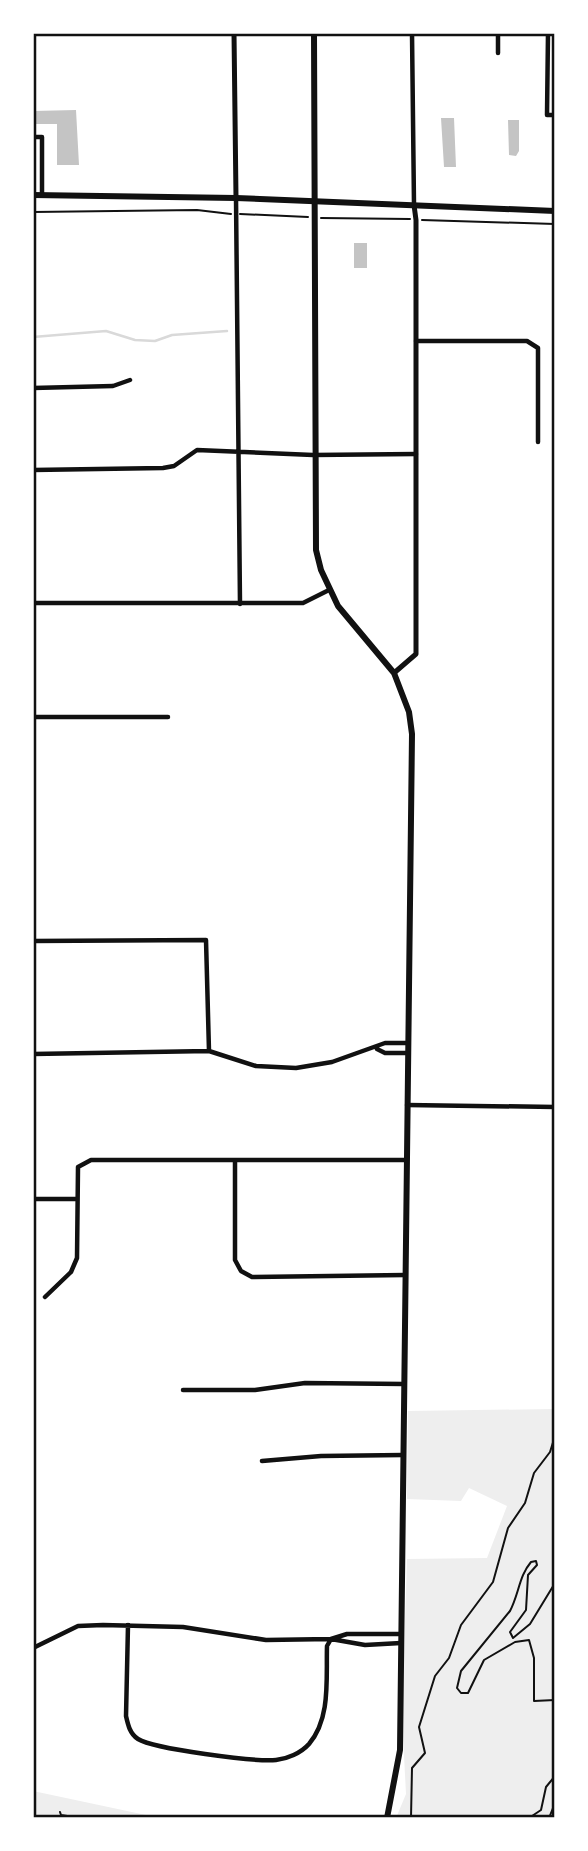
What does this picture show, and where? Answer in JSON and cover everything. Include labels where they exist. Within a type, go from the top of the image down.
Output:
[{"type":"main road","points":[[314,33],[313,455],[316,550],[329,590],[351,622],[382,655],[394,673],[409,712],[412,734],[400,1750],[387,1818]]},
{"type":"main road","points":[[33,195],[313,200],[555,211]]},
{"type":"street","points":[[234,33],[240,604]]},
{"type":"street","points":[[394,673],[416,654],[412,33]]},
{"type":"street","points":[[498,33],[498,53]]},
{"type":"street","points":[[548,33],[547,114],[555,115]]},
{"type":"street","points":[[33,137],[41,136],[42,195]]},
{"type":"street","points":[[416,341],[527,341],[538,348],[538,442]]},
{"type":"street","points":[[33,387],[113,386],[130,380]]},
{"type":"street","points":[[33,470],[163,468],[174,466],[197,450],[313,455],[416,454]]},
{"type":"street","points":[[33,603],[303,603],[329,590]]},
{"type":"street","points":[[33,717],[169,717]]},
{"type":"street","points":[[33,941],[206,940],[209,1051]]},
{"type":"street","points":[[33,1054],[209,1051],[256,1066],[296,1068],[317,1066],[386,1043],[408,1043]]},
{"type":"street","points":[[376,1048],[385,1053],[408,1053]]},
{"type":"street","points":[[407,1105],[555,1107]]},
{"type":"street","points":[[46,1297],[71,1272],[76,1258],[78,1167],[91,1160],[407,1160]]},
{"type":"street","points":[[235,1161],[235,1260],[241,1271],[251,1276],[405,1275]]},
{"type":"street","points":[[33,1199],[76,1199]]},
{"type":"street","points":[[183,1390],[255,1390],[304,1383],[404,1384]]},
{"type":"street","points":[[262,1461],[321,1456],[403,1455]]},
{"type":"street","points":[[128,1625],[126,1716],[128,1727],[137,1738],[150,1743],[256,1760],[278,1760],[295,1755],[307,1746],[319,1729],[325,1710],[327,1646],[331,1639],[347,1634],[401,1634]]},
{"type":"street","points":[[33,1648],[78,1626],[128,1625],[183,1628],[266,1640],[331,1639],[365,1645],[401,1643]]},
{"type":"path","points":[[33,212],[197,210],[232,214]]},
{"type":"path","points":[[244,214],[300,217]]},
{"type":"path","points":[[327,218],[408,219]]},
{"type":"path","points":[[426,220],[555,224]]},
{"type":"path","points":[[411,1818],[412,1768],[425,1753],[419,1727],[435,1676],[449,1658],[461,1625],[493,1582],[508,1528],[525,1503],[534,1473],[550,1452],[555,1436]]},
{"type":"path","points":[[555,1583],[530,1624],[513,1638],[510,1632],[526,1609],[528,1575],[535,1568],[536,1561],[531,1562],[521,1573],[516,1601],[461,1671],[458,1691],[463,1694],[470,1692],[487,1658],[515,1642],[529,1640],[534,1658],[534,1701],[555,1700]]},
{"type":"path","points":[[529,1818],[544,1805],[546,1787],[555,1776]]},
{"type":"path","points":[[549,1818],[555,1803]]},
{"type":"path","points":[[60,1812],[61,1815],[80,1818]]},
{"type":"path","points":[[534,1815],[538,1818]]},
{"type":"path","points":[[436,1818],[452,1818]]},
{"type":"shaded area","points":[[555,1409],[555,1818],[396,1818],[406,1794],[402,1717],[407,1559],[487,1558],[507,1506],[469,1488],[461,1501],[407,1499],[408,1411]]},
{"type":"shaded area","points":[[33,1791],[160,1818],[33,1818]]},
{"type":"building","points":[[76,110],[79,165],[57,165],[57,124],[33,124],[33,111]]},
{"type":"building","points":[[441,118],[454,118],[456,167],[444,167]]},
{"type":"building","points":[[508,120],[519,120],[519,151],[516,156],[509,155]]},
{"type":"building","points":[[354,243],[367,243],[367,268],[354,268]]},
{"type":"waterway","points":[[33,337],[106,331],[135,340],[155,341],[172,335],[227,331]]}]
